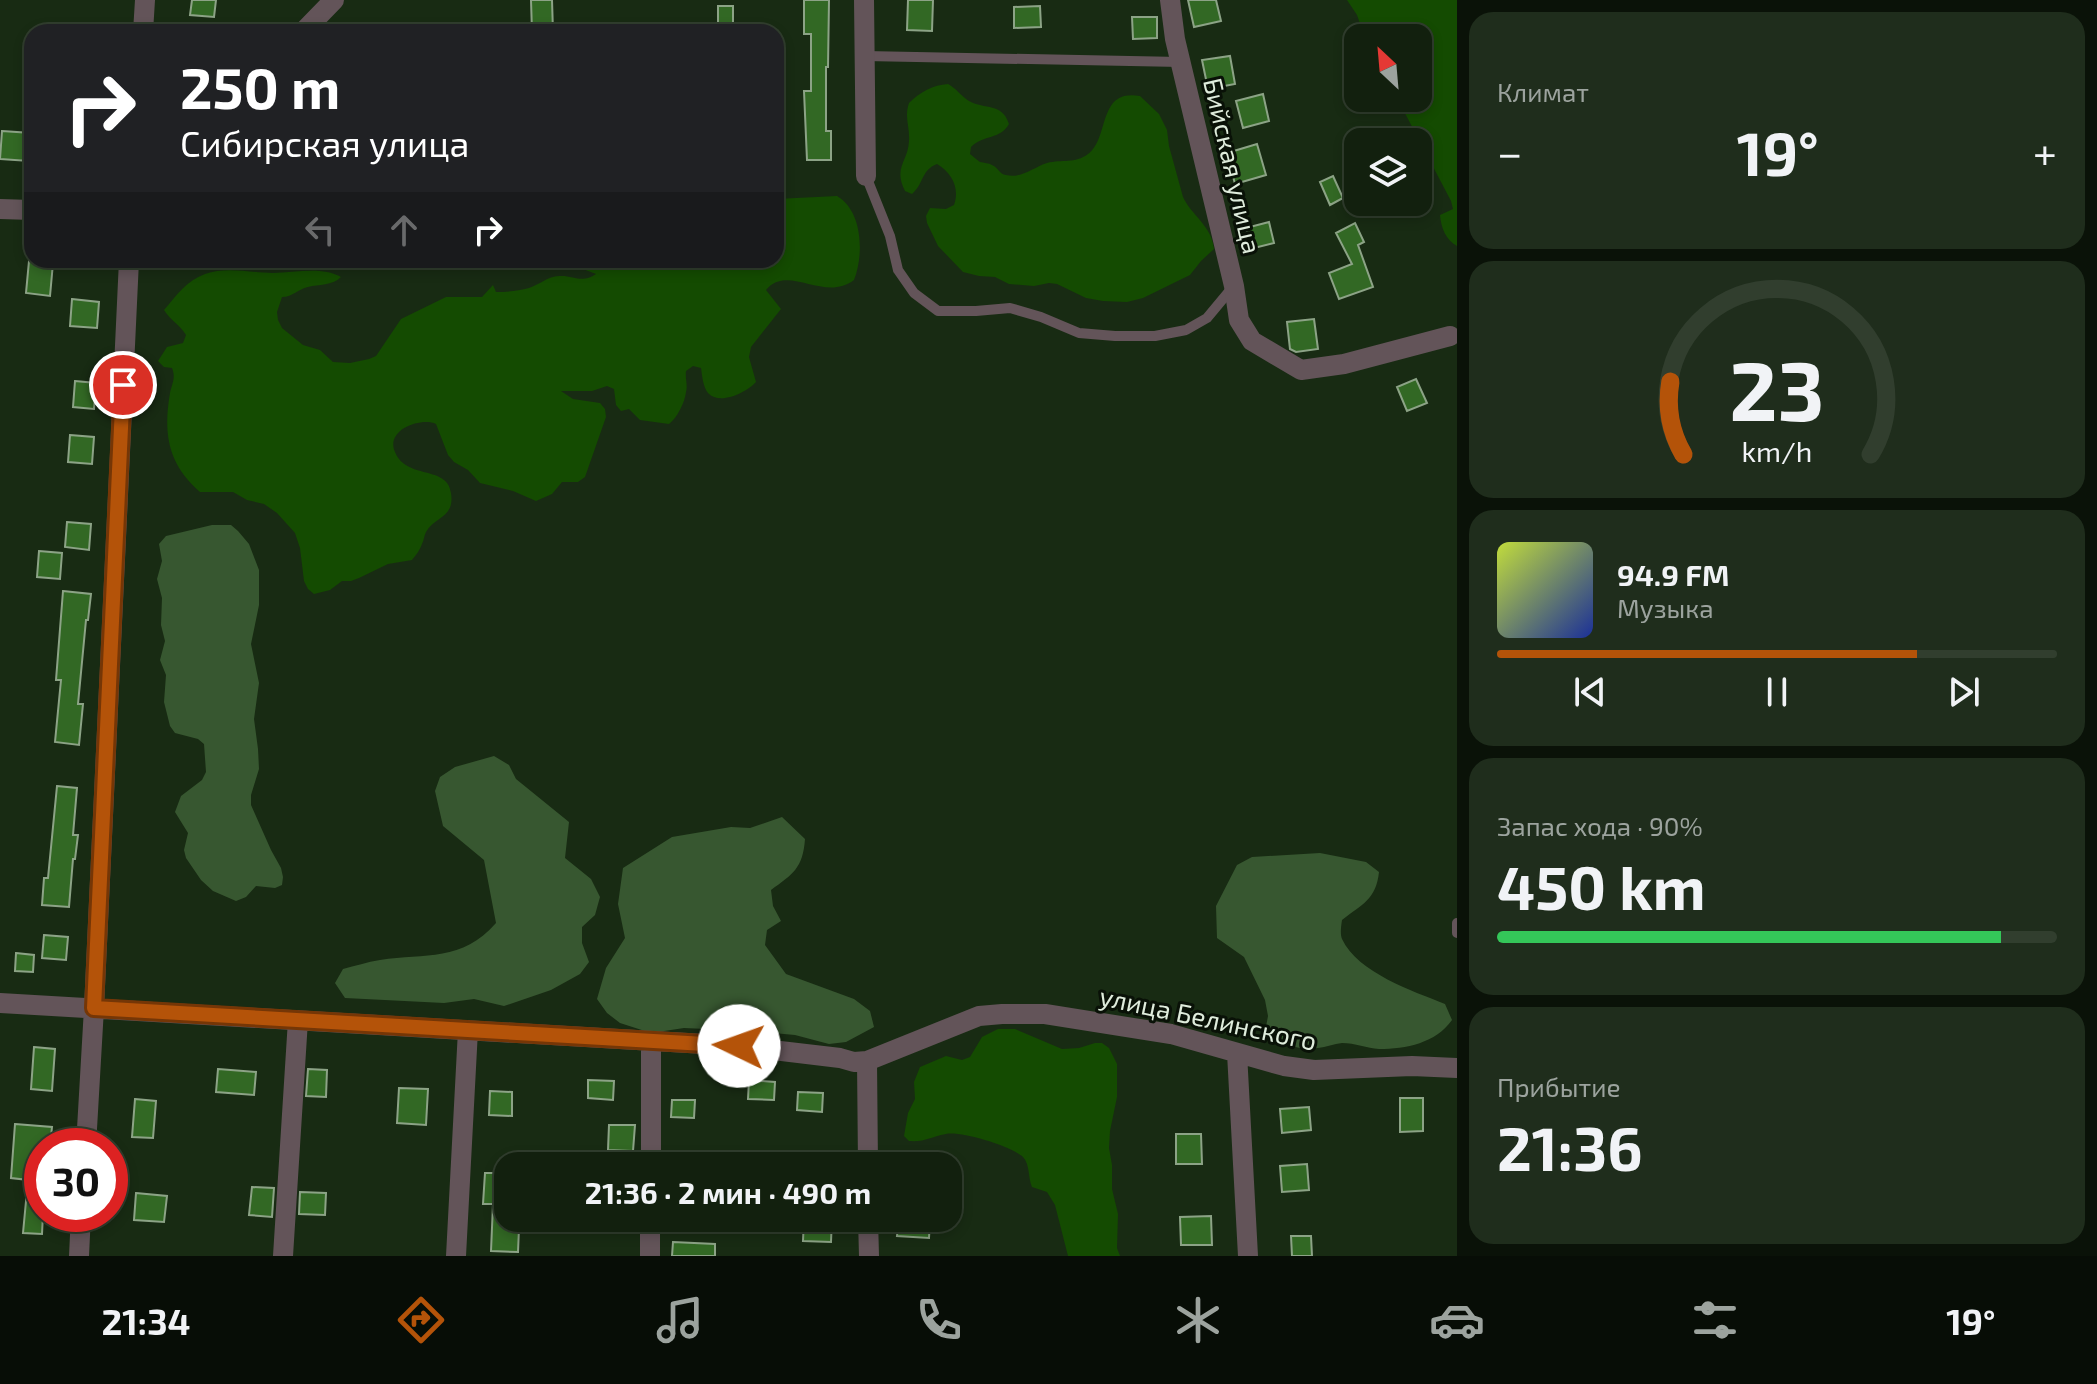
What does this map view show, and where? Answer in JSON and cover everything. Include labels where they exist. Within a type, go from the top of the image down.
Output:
[{"type":"street","points":[[144,24],[145,0]]},
{"type":"street","points":[[311,24],[334,0]]},
{"type":"street","points":[[864,0],[866,176]]},
{"type":"street","name":"Бийская улица","points":[[1170,0],[1175,39],[1234,286],[1239,320],[1252,341],[1301,370],[1344,364],[1450,336]]},
{"type":"street","points":[[0,209],[24,210]]},
{"type":"street","points":[[87,1128],[129,268]]},
{"type":"street","name":"улица Белинского","points":[[0,1003],[739,1046],[854,1062],[867,1061],[979,1016],[1045,1014],[1171,1034],[1284,1066],[1314,1070],[1412,1066],[1457,1068]]},
{"type":"street","points":[[283,1256],[298,1020]]},
{"type":"street","points":[[456,1256],[468,1030]]},
{"type":"street","points":[[651,1041],[651,1152]]},
{"type":"street","points":[[1237,1053],[1248,1256]]},
{"type":"street","points":[[867,1061],[868,1152]]},
{"type":"street","points":[[79,1256],[80,1232]]},
{"type":"street","points":[[650,1232],[650,1256]]},
{"type":"street","points":[[868,1232],[869,1256]]},
{"type":"lane","points":[[865,56],[1181,62]]},
{"type":"lane","points":[[866,176],[890,236],[898,270],[914,293],[938,311],[1010,308],[1079,333],[1155,336],[1186,330],[1207,318],[1234,286]]},
{"type":"lane","points":[[1457,923],[1457,933]]},
{"type":"shaded area","points":[[1347,0],[1457,0],[1457,246],[1447,237],[1441,220],[1440,215],[1453,209],[1432,165],[1432,128],[1413,128],[1404,112],[1432,112],[1432,24],[1360,24]]},
{"type":"shaded area","points":[[948,84],[969,101],[997,109],[1006,117],[1009,124],[1005,129],[976,143],[971,147],[970,154],[980,162],[991,164],[1012,176],[1047,163],[1073,160],[1088,154],[1095,147],[1110,107],[1117,99],[1140,96],[1159,114],[1167,130],[1183,197],[1206,227],[1214,249],[1190,275],[1143,298],[1127,302],[1086,298],[1057,284],[1009,284],[995,277],[963,272],[938,246],[926,216],[930,208],[946,209],[954,205],[956,193],[951,176],[937,164],[928,170],[912,194],[905,191],[900,176],[909,141],[909,103],[927,90]]},
{"type":"shaded area","points":[[837,196],[846,203],[859,234],[859,258],[854,280],[843,286],[819,286],[785,280],[766,290],[781,309],[751,347],[749,357],[756,382],[733,396],[713,397],[705,388],[701,368],[693,366],[686,371],[687,389],[682,405],[669,424],[640,420],[629,409],[621,411],[616,405],[614,389],[607,386],[592,391],[561,391],[573,399],[600,403],[606,417],[585,477],[578,482],[562,482],[552,494],[536,501],[513,491],[480,483],[448,455],[436,424],[422,422],[406,427],[395,437],[393,444],[400,461],[443,479],[451,493],[450,507],[426,532],[412,560],[388,564],[314,594],[304,581],[295,533],[277,513],[264,504],[247,500],[233,492],[200,492],[181,470],[170,447],[167,422],[174,378],[172,368],[164,367],[158,361],[167,347],[183,343],[186,335],[164,310],[187,285],[205,274],[230,270],[273,273],[316,271],[341,277],[282,297],[277,312],[282,328],[303,345],[320,350],[333,362],[350,363],[376,356],[401,319],[446,297],[482,297],[493,285],[496,292],[512,291],[529,288],[555,276],[582,279],[596,274],[580,268],[784,268],[784,199]]},
{"type":"shaded area","points":[[212,525],[231,525],[238,531],[249,544],[259,570],[259,605],[251,644],[259,683],[254,719],[259,769],[251,805],[283,877],[282,885],[275,888],[256,886],[246,897],[236,901],[213,891],[186,858],[184,850],[188,833],[175,812],[181,796],[202,780],[206,772],[204,744],[198,739],[175,733],[170,726],[164,702],[166,675],[160,660],[165,641],[161,625],[162,598],[157,579],[162,561],[159,544],[166,536]]},
{"type":"shaded area","points":[[494,756],[509,765],[516,779],[569,822],[565,858],[591,879],[600,897],[595,915],[582,927],[582,943],[589,962],[580,974],[551,990],[504,1006],[474,999],[444,1003],[345,998],[335,983],[343,969],[380,960],[456,950],[483,936],[496,923],[484,860],[443,826],[435,791],[440,777],[455,767]]},
{"type":"shaded area","points":[[782,817],[805,839],[804,849],[796,869],[771,890],[773,906],[781,921],[767,930],[765,945],[786,974],[854,999],[870,1011],[874,1027],[846,1042],[829,1044],[795,1035],[750,1031],[684,1028],[651,1033],[620,1023],[607,1013],[597,999],[606,968],[625,938],[618,904],[623,868],[672,837],[731,827],[750,828]]},
{"type":"shaded area","points":[[1320,853],[1366,862],[1379,872],[1371,895],[1342,920],[1342,939],[1360,962],[1373,971],[1445,1004],[1452,1020],[1438,1034],[1400,1048],[1379,1049],[1342,1043],[1311,1049],[1290,1045],[1265,1032],[1268,1016],[1265,1000],[1244,957],[1217,938],[1216,906],[1237,865],[1252,857]]},
{"type":"shaded area","points":[[998,1029],[1015,1029],[1062,1049],[1095,1043],[1109,1048],[1117,1064],[1117,1097],[1109,1148],[1120,1256],[1068,1256],[1055,1205],[1047,1192],[1032,1187],[1027,1163],[1017,1153],[963,1135],[946,1134],[915,1141],[909,1141],[904,1136],[908,1113],[915,1099],[914,1082],[920,1067],[946,1056],[962,1060],[970,1057],[982,1037]]},
{"type":"building","points":[[192,0],[216,0],[214,17],[190,15]]},
{"type":"building","points":[[531,0],[552,0],[553,24],[532,24]]},
{"type":"building","points":[[804,0],[829,0],[826,131],[831,131],[831,160],[807,160],[804,91],[811,91],[811,34],[804,34]]},
{"type":"building","points":[[908,0],[933,0],[932,31],[907,30]]},
{"type":"building","points":[[1188,0],[1216,0],[1221,21],[1194,27]]},
{"type":"building","points":[[718,6],[733,6],[733,24],[718,24]]},
{"type":"building","points":[[1040,6],[1041,27],[1014,28],[1014,7]]},
{"type":"building","points":[[1132,17],[1157,17],[1157,38],[1133,39]]},
{"type":"building","points":[[1230,56],[1235,84],[1208,89],[1202,60]]},
{"type":"building","points":[[1263,94],[1269,121],[1243,128],[1236,101]]},
{"type":"building","points":[[2,131],[24,133],[24,161],[0,159]]},
{"type":"building","points":[[1257,144],[1266,175],[1235,184],[1227,153]]},
{"type":"building","points":[[1333,176],[1343,198],[1330,205],[1320,182]]},
{"type":"building","points":[[1269,222],[1274,243],[1250,249],[1246,228]]},
{"type":"building","points":[[1355,223],[1364,242],[1358,245],[1373,287],[1339,299],[1329,273],[1352,264],[1336,233]]},
{"type":"building","points":[[28,268],[53,268],[50,296],[26,293]]},
{"type":"building","points":[[72,299],[99,302],[97,328],[70,326]]},
{"type":"building","points":[[1314,319],[1318,349],[1296,352],[1290,349],[1287,322]]},
{"type":"building","points":[[1416,379],[1427,403],[1407,411],[1397,387]]},
{"type":"building","points":[[75,381],[96,383],[94,409],[73,407]]},
{"type":"building","points":[[70,435],[94,437],[92,464],[68,462]]},
{"type":"building","points":[[67,522],[91,524],[89,550],[65,547]]},
{"type":"building","points":[[39,551],[62,553],[60,579],[37,577]]},
{"type":"building","points":[[63,591],[91,594],[78,704],[83,704],[79,745],[55,742],[61,680],[56,680]]},
{"type":"building","points":[[57,786],[77,788],[73,835],[78,835],[69,907],[42,905],[44,878],[48,878]]},
{"type":"building","points":[[44,935],[68,937],[66,960],[42,958]]},
{"type":"building","points":[[16,953],[34,955],[33,972],[15,971]]},
{"type":"building","points":[[34,1047],[55,1049],[52,1091],[31,1089]]},
{"type":"building","points":[[218,1069],[256,1072],[254,1095],[216,1092]]},
{"type":"building","points":[[308,1069],[327,1070],[326,1097],[306,1096]]},
{"type":"building","points":[[588,1080],[614,1081],[613,1100],[588,1098]]},
{"type":"building","points":[[749,1080],[775,1082],[774,1100],[748,1099]]},
{"type":"building","points":[[399,1088],[428,1089],[426,1125],[397,1123]]},
{"type":"building","points":[[490,1091],[512,1092],[512,1116],[489,1115]]},
{"type":"building","points":[[798,1092],[823,1093],[822,1112],[797,1110]]},
{"type":"building","points":[[1400,1098],[1423,1098],[1423,1131],[1400,1132]]},
{"type":"building","points":[[135,1099],[156,1101],[153,1138],[132,1137]]},
{"type":"building","points":[[672,1100],[695,1100],[694,1118],[671,1117]]},
{"type":"building","points":[[1309,1107],[1311,1130],[1282,1133],[1280,1109]]},
{"type":"building","points":[[15,1124],[52,1127],[24,1128],[24,1180],[11,1178]]},
{"type":"building","points":[[609,1125],[635,1125],[633,1151],[608,1150]]},
{"type":"building","points":[[1176,1134],[1201,1134],[1202,1164],[1176,1164]]},
{"type":"building","points":[[1307,1164],[1309,1190],[1282,1192],[1280,1166]]},
{"type":"building","points":[[485,1173],[494,1173],[494,1232],[519,1232],[518,1252],[491,1251],[493,1204],[483,1204]]},
{"type":"building","points":[[252,1187],[274,1188],[272,1217],[249,1215]]},
{"type":"building","points":[[300,1192],[326,1193],[325,1215],[299,1214]]},
{"type":"building","points":[[136,1193],[167,1196],[164,1222],[134,1220]]},
{"type":"building","points":[[1211,1216],[1212,1245],[1181,1245],[1180,1217]]},
{"type":"building","points":[[803,1232],[831,1232],[831,1242],[803,1241]]},
{"type":"building","points":[[897,1232],[929,1232],[929,1238],[897,1236]]},
{"type":"building","points":[[1291,1236],[1311,1236],[1312,1256],[1292,1256]]},
{"type":"building","points":[[673,1242],[715,1244],[715,1256],[672,1256]]},
{"type":"route","points":[[123,385],[94,1008],[739,1046]]}]
